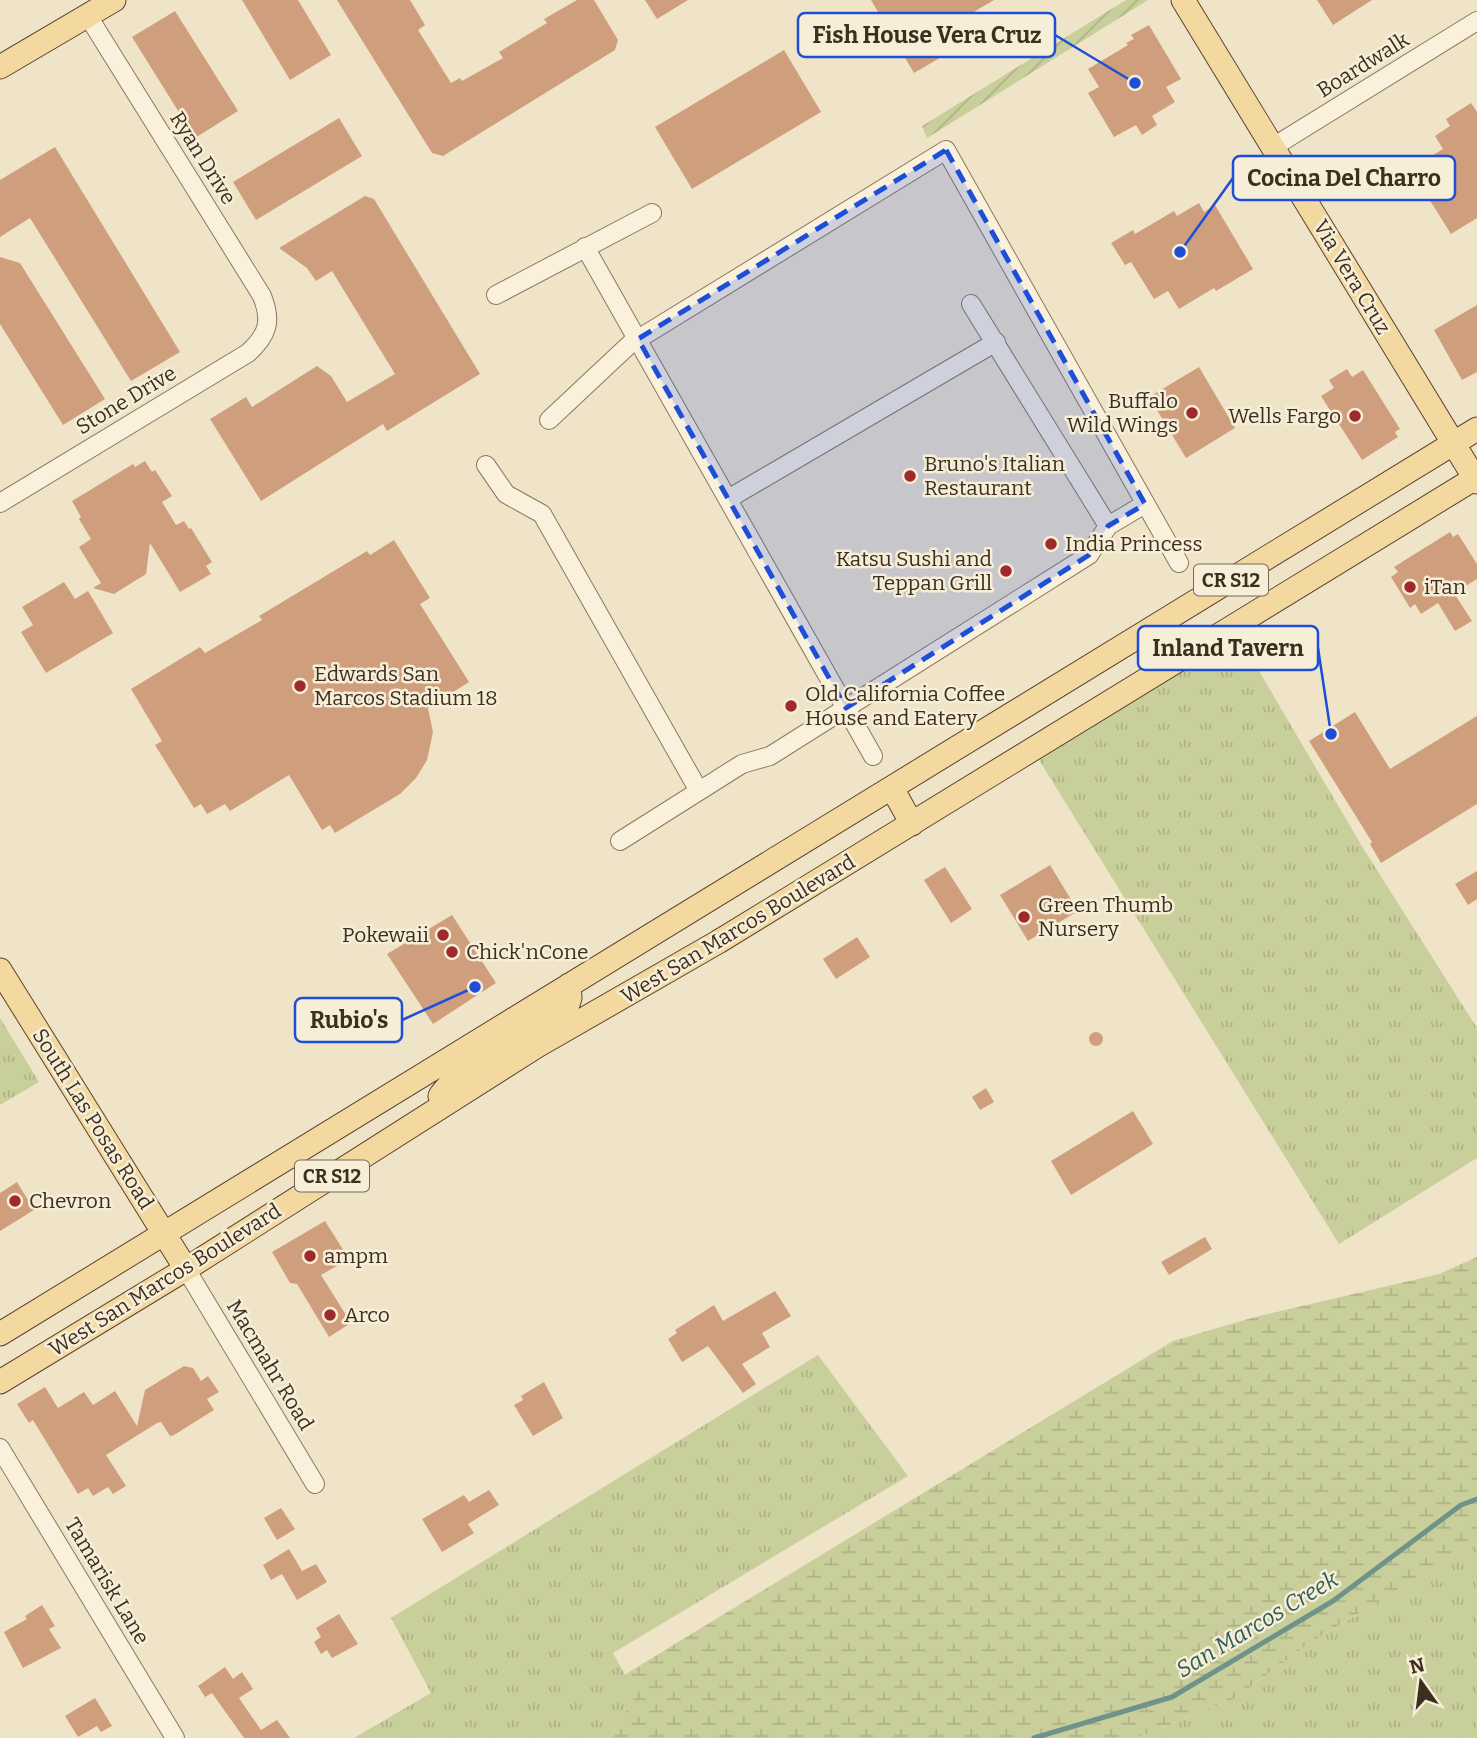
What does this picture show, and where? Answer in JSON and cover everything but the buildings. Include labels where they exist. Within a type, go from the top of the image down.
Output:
[{"type":"main road","points":[[0,66],[114,0]]},
{"type":"main road","name":"Via Vera Cruz","points":[[1183,0],[1476,479]]},
{"type":"main road","name":"West San Marcos Boulevard","points":[[0,1334],[1477,429]]},
{"type":"main road","name":"West San Marcos Boulevard","points":[[0,1382],[186,1269],[537,1046],[719,942],[1476,479]]},
{"type":"main road","points":[[892,788],[912,824]]},
{"type":"main road","name":"South Las Posas Road","points":[[0,970],[186,1269]]},
{"type":"main road","points":[[426,1116],[444,1090],[470,1068],[567,1007],[570,998],[569,985]]},
{"type":"street","name":"Ryan Drive","points":[[88,16],[262,296],[268,310],[266,328]]},
{"type":"street","name":"Boardwalk","points":[[1273,146],[1477,21]]},
{"type":"street","points":[[548,420],[630,344],[946,150],[1179,563]]},
{"type":"street","points":[[496,295],[652,213]]},
{"type":"street","points":[[585,247],[873,757]]},
{"type":"street","points":[[971,303],[1108,526]]},
{"type":"street","name":"Stone Drive","points":[[0,503],[248,353],[260,342],[266,328]]},
{"type":"street","points":[[728,499],[996,342]]},
{"type":"street","points":[[486,465],[506,494],[542,514],[699,791]]},
{"type":"street","points":[[620,841],[742,764],[770,756],[1089,555],[1108,526],[1145,504]]},
{"type":"street","name":"Macmahr Road","points":[[186,1269],[315,1483]]},
{"type":"street","name":"Tamarisk Lane","points":[[0,1448],[175,1738]]},
{"type":"highlighted area","points":[[946,150],[1145,504],[1108,526],[1089,555],[846,708],[638,339]]},
{"type":"green space","points":[[1126,0],[1148,0],[927,138],[922,126]]},
{"type":"green space","points":[[1239,637],[1363,848],[1477,1028],[1477,1158],[1339,1244],[1039,760]]},
{"type":"green space","points":[[0,1018],[39,1082],[0,1105]]},
{"type":"green space","points":[[1477,1257],[1477,1542],[1308,1644],[1234,1699],[1136,1738],[609,1738],[636,1695],[624,1675],[1173,1341],[1255,1317],[1439,1274]]},
{"type":"green space","points":[[818,1355],[908,1476],[613,1653],[636,1695],[609,1738],[354,1738],[431,1693],[391,1618]]},
{"type":"green space","points":[[1477,1542],[1477,1738],[1136,1738],[1234,1699],[1308,1644]]},
{"type":"waterway","name":"San Marcos Creek","points":[[1034,1738],[1172,1697],[1333,1601],[1461,1505],[1477,1499]]},
{"type":"place","name":"Fish House Vera Cruz","points":[[1135,83]]},
{"type":"place","name":"Cocina Del Charro","points":[[1180,252]]},
{"type":"place","name":"Buffalo Wild Wings","points":[[1192,413]]},
{"type":"place","name":"Wells Fargo","points":[[1355,416]]},
{"type":"place","name":"Bruno's Italian Restaurant","points":[[910,476]]},
{"type":"place","name":"India Princess","points":[[1051,544]]},
{"type":"place","name":"Katsu Sushi and Teppan Grill","points":[[1006,571]]},
{"type":"place","name":"iTan","points":[[1410,587]]},
{"type":"place","name":"Edwards San Marcos Stadium 18","points":[[300,686]]},
{"type":"place","name":"Old California Coffee House and Eatery","points":[[791,706]]},
{"type":"place","name":"Inland Tavern","points":[[1331,734]]},
{"type":"place","name":"Green Thumb Nursery","points":[[1024,917]]},
{"type":"place","name":"Pokewaii","points":[[443,935]]},
{"type":"place","name":"Chick'nCone","points":[[452,952]]},
{"type":"place","name":"Rubio's","points":[[475,987]]},
{"type":"place","name":"Chevron","points":[[15,1201]]},
{"type":"place","name":"ampm","points":[[310,1256]]},
{"type":"place","name":"Arco","points":[[330,1315]]}]
